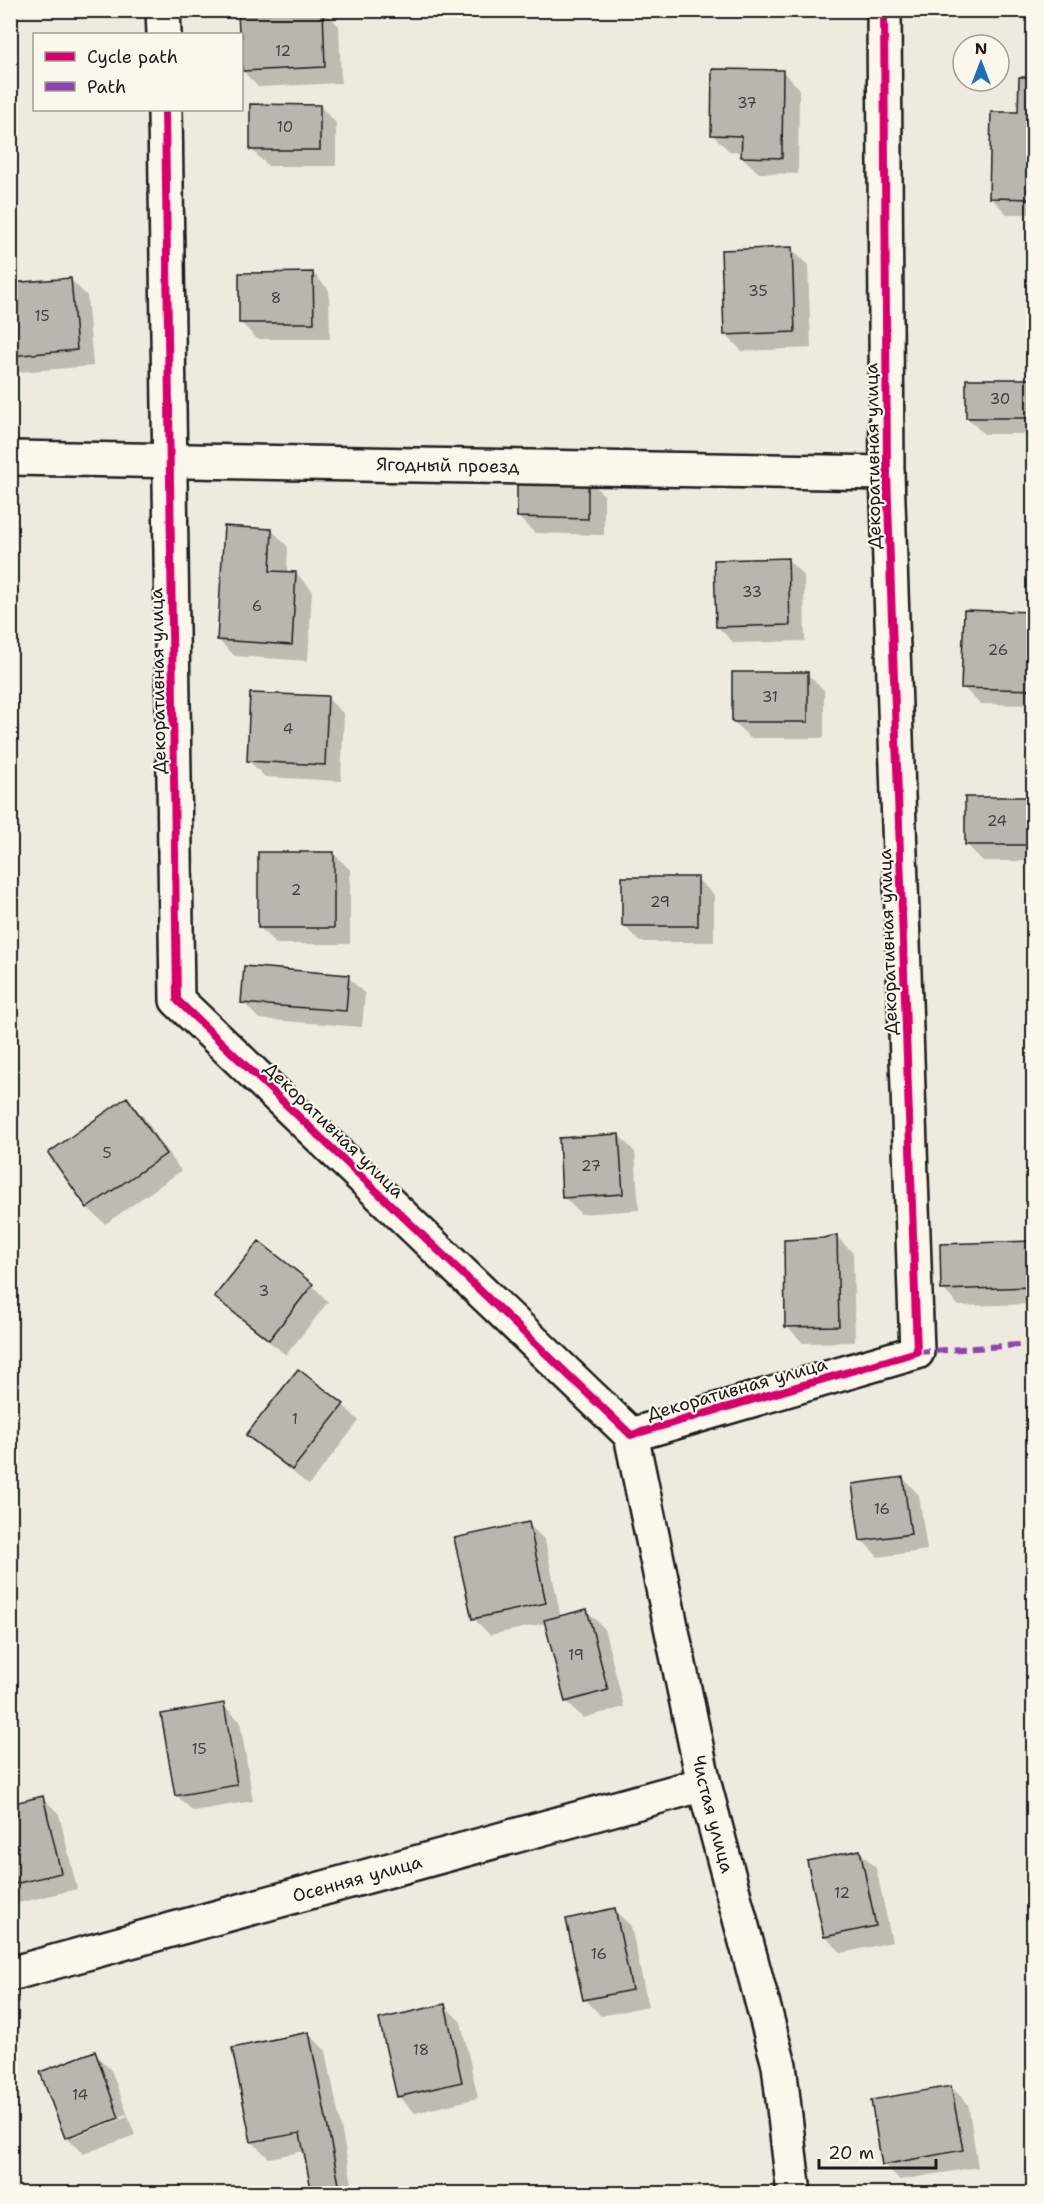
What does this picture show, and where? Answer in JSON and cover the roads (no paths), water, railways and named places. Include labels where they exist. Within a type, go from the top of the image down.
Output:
[{"type":"street","points":[[163,10],[164,33]]},
{"type":"street","name":"Декоративная улица","points":[[165,111],[177,1000],[631,1435],[917,1352],[887,473],[884,10]]},
{"type":"street","name":"Ягодный проезд","points":[[10,458],[887,473]]},
{"type":"street","name":"Чистая улица","points":[[631,1435],[704,1784],[779,2065],[794,2193]]},
{"type":"street","name":"Осенняя улица","points":[[10,1974],[704,1784]]}]
